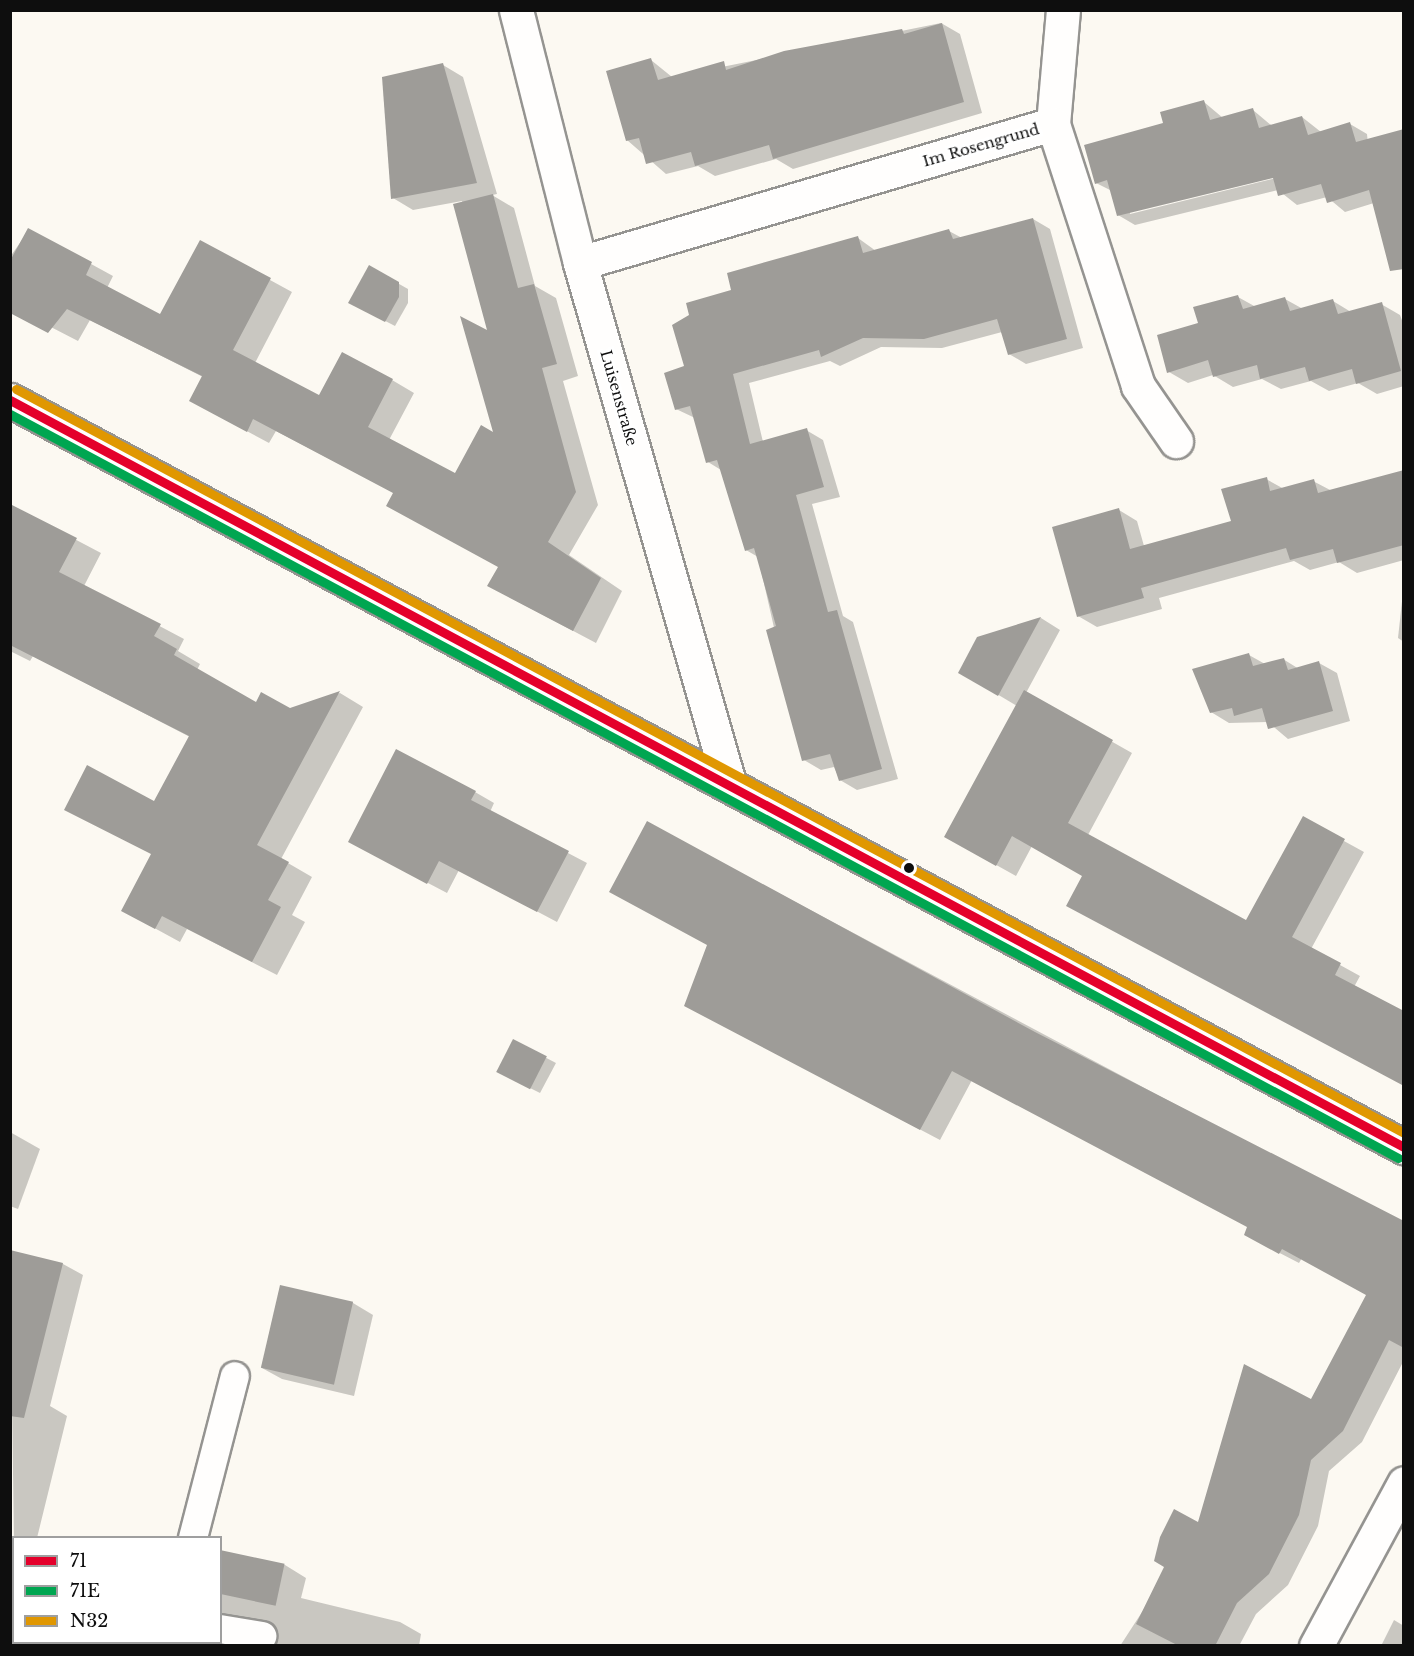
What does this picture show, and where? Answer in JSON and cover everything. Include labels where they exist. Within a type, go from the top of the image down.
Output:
[{"type":"street","name":"Luisenstraße","points":[[516,10],[580,263],[729,783]]},
{"type":"street","points":[[1053,124],[1063,10]]},
{"type":"street","name":"Im Rosengrund","points":[[580,263],[1053,124],[1138,386],[1176,441]]},
{"type":"street","points":[[10,400],[729,783],[1404,1147]]},
{"type":"street","points":[[1316,1646],[1404,1483]]},
{"type":"lane","points":[[194,1536],[235,1376]]},
{"type":"lane","points":[[222,1629],[262,1636]]},
{"type":"building","points":[[942,23],[964,102],[773,159],[769,145],[695,166],[691,152],[646,164],[639,138],[626,141],[606,71],[651,58],[658,80],[724,61],[726,70],[784,51],[902,29],[904,34]]},
{"type":"building","points":[[443,63],[477,183],[391,199],[382,77]]},
{"type":"building","points":[[1204,100],[1210,120],[1253,108],[1259,128],[1302,116],[1308,135],[1350,122],[1356,142],[1404,129],[1404,269],[1390,271],[1369,190],[1327,203],[1321,184],[1278,196],[1273,178],[1117,216],[1107,180],[1095,184],[1084,145],[1163,123],[1160,112]]},
{"type":"building","points":[[493,194],[518,288],[534,284],[557,364],[542,368],[576,492],[548,542],[601,578],[573,631],[487,586],[498,567],[386,506],[393,493],[253,419],[247,432],[189,401],[202,376],[67,309],[48,333],[10,313],[10,261],[28,228],[92,262],[86,275],[160,314],[200,240],[271,278],[233,350],[319,395],[342,352],[393,379],[368,427],[455,473],[481,425],[493,432],[460,316],[487,330],[453,204]]},
{"type":"building","points":[[1033,218],[1067,339],[1008,355],[997,319],[924,339],[863,338],[821,357],[819,350],[733,374],[750,444],[807,428],[824,487],[796,495],[828,612],[837,610],[882,769],[839,781],[830,754],[802,761],[766,630],[776,626],[754,548],[745,551],[717,460],[706,463],[690,406],[675,410],[664,373],[684,366],[672,325],[689,315],[686,303],[731,290],[727,273],[858,236],[863,253],[949,229],[953,239]]},
{"type":"building","points":[[369,265],[399,282],[399,297],[385,322],[348,303]]},
{"type":"building","points":[[1238,295],[1243,309],[1285,297],[1290,311],[1333,299],[1338,314],[1382,302],[1401,371],[1356,384],[1352,369],[1309,381],[1305,367],[1260,379],[1257,365],[1213,377],[1208,360],[1167,373],[1157,335],[1198,323],[1193,307]]},
{"type":"building","points":[[1404,470],[1404,545],[1337,563],[1333,549],[1290,560],[1286,548],[1141,588],[1144,598],[1077,617],[1052,527],[1119,508],[1130,549],[1231,521],[1221,489],[1267,477],[1270,491],[1314,479],[1318,493]]},
{"type":"building","points":[[10,504],[77,538],[59,572],[161,624],[154,636],[177,649],[174,655],[256,702],[261,692],[290,708],[340,691],[257,845],[289,862],[268,900],[281,907],[252,962],[162,916],[155,929],[121,911],[151,854],[64,810],[87,765],[154,801],[189,736],[10,645]]},
{"type":"building","points":[[1041,617],[998,696],[958,673],[977,637]]},
{"type":"building","points":[[1249,653],[1253,666],[1284,658],[1288,670],[1319,661],[1333,711],[1268,729],[1262,708],[1234,716],[1232,708],[1210,713],[1192,669]]},
{"type":"building","points":[[1024,690],[1113,740],[1068,823],[1246,920],[1303,816],[1345,839],[1292,937],[1341,963],[1335,975],[1404,1011],[1404,1086],[1066,906],[1082,876],[1012,836],[996,866],[944,837]]},
{"type":"building","points":[[396,749],[476,791],[471,800],[569,851],[537,912],[439,861],[427,884],[348,842]]},
{"type":"building","points":[[647,821],[1035,1032],[1404,1221],[1404,1348],[1389,1340],[1343,1431],[1311,1460],[1299,1515],[1269,1574],[1237,1603],[1215,1646],[1179,1646],[1136,1624],[1164,1567],[1154,1561],[1160,1537],[1174,1509],[1198,1522],[1244,1364],[1311,1399],[1366,1295],[1282,1249],[1279,1254],[1244,1235],[1247,1227],[952,1071],[920,1130],[684,1006],[707,945],[609,892]]},
{"type":"building","points":[[513,1039],[547,1056],[530,1089],[496,1072]]},
{"type":"building","points":[[10,1250],[63,1263],[24,1418],[10,1416]]},
{"type":"building","points":[[280,1285],[353,1302],[334,1385],[261,1368]]},
{"type":"building","points":[[222,1550],[285,1564],[276,1606],[222,1594]]},
{"type":"transit line","name":"N32","points":[[16,389],[1404,1133]]},
{"type":"transit line","name":"71","points":[[10,400],[1404,1147]]},
{"type":"transit line","name":"71E","points":[[10,414],[1398,1158]]}]
